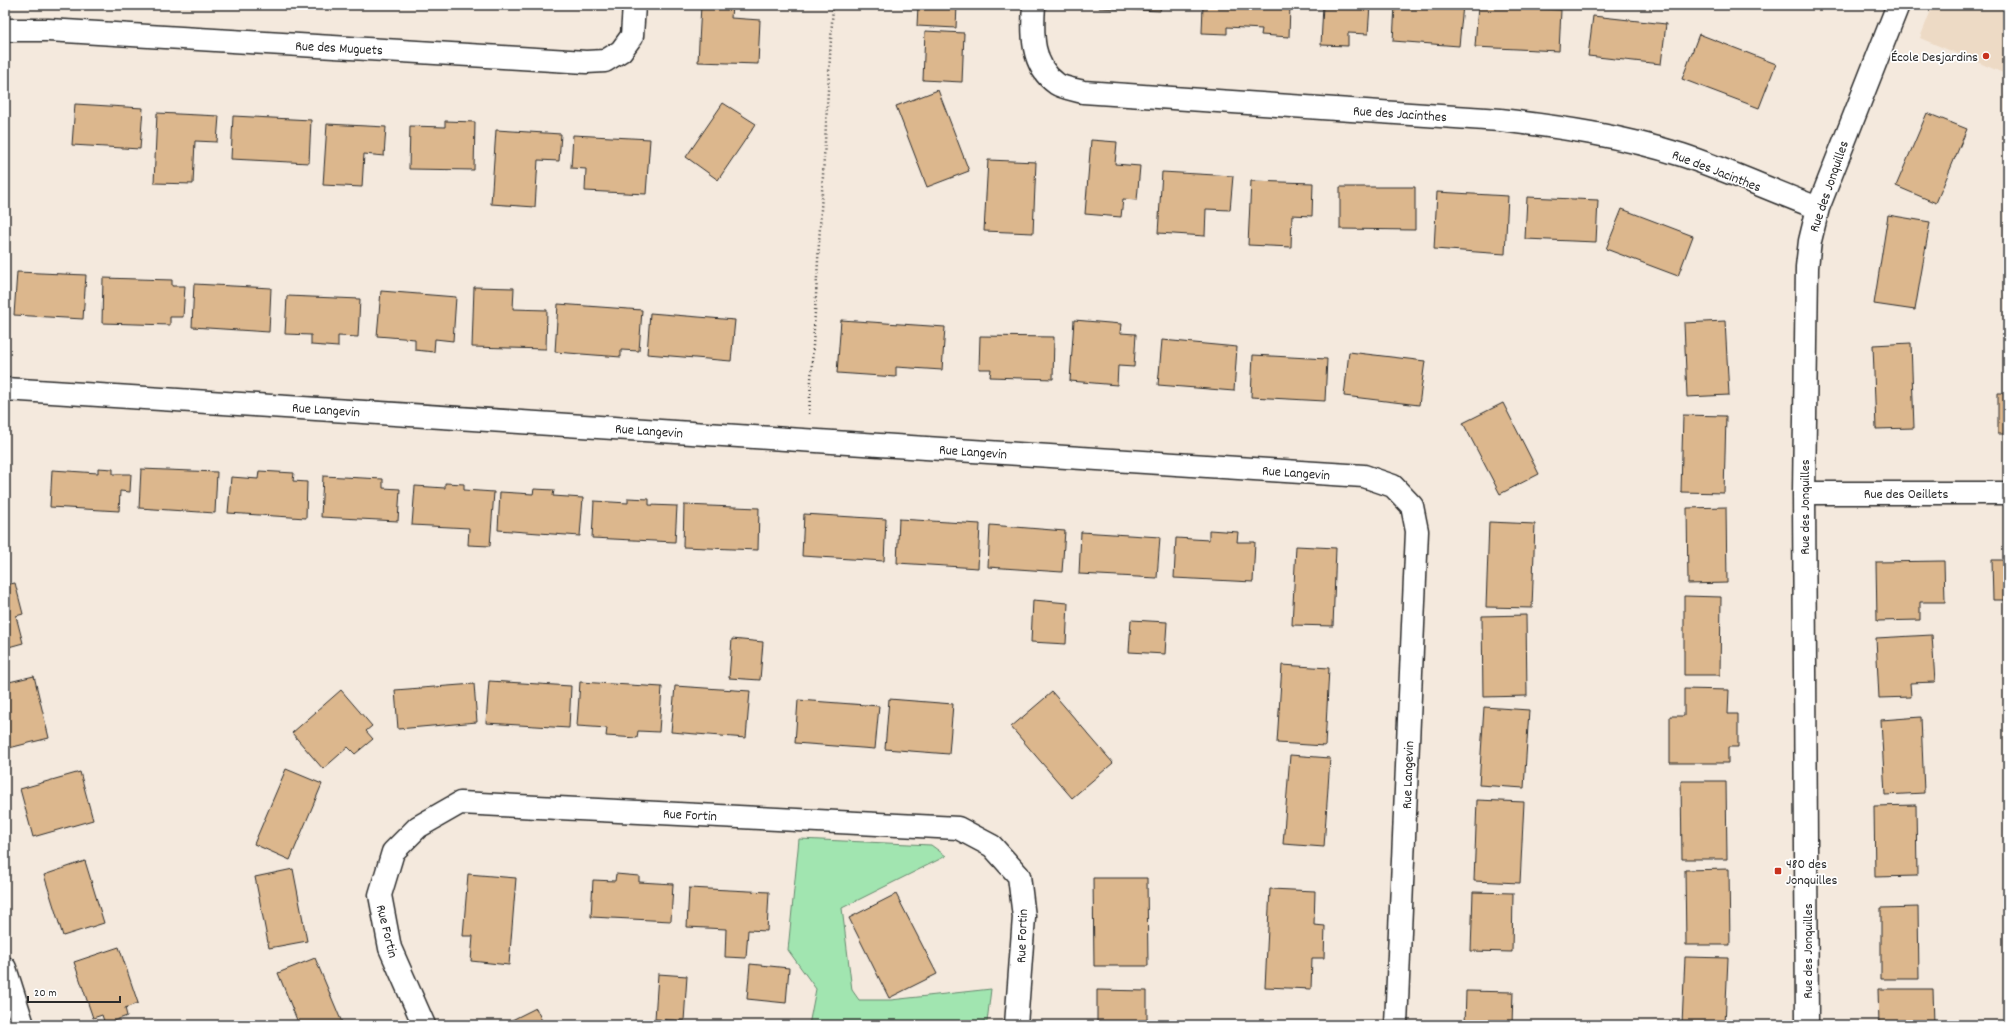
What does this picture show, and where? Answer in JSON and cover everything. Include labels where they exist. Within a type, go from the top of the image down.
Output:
[{"type":"street","name":"Rue des Muguets","points":[[5,30],[48,30],[586,62],[605,61],[621,51],[632,36],[634,5]]},
{"type":"street","name":"Rue des Jacinthes","points":[[1034,5],[1032,26],[1034,49],[1044,72],[1058,85],[1084,92],[1500,120],[1566,128],[1627,140],[1683,156],[1818,208]]},
{"type":"street","name":"Rue des Jonquilles","points":[[1807,1025],[1804,493],[1807,267],[1810,241],[1818,208],[1898,5]]},
{"type":"street","name":"Rue Langevin","points":[[5,388],[1364,476],[1393,486],[1412,506],[1417,532],[1396,1025]]},
{"type":"street","name":"Rue des Oeillets","points":[[1804,493],[2008,493]]},
{"type":"street","name":"Rue Fortin","points":[[424,1025],[390,948],[380,896],[393,852],[418,827],[460,803],[958,828],[992,846],[1019,876],[1024,917],[1016,1025]]},
{"type":"street","points":[[5,968],[23,1025]]},
{"type":"path","points":[[807,440],[833,5]]},
{"type":"shaded area","name":"École Desjardins","points":[[1933,5],[2008,5],[2008,75],[1920,38]]},
{"type":"green space","points":[[799,839],[931,845],[946,856],[842,908],[852,990],[859,1000],[891,1000],[991,989],[987,1022],[948,1025],[809,1025],[816,989],[788,950]]},
{"type":"building","points":[[701,5],[732,5],[731,18],[760,20],[758,64],[698,62]]},
{"type":"building","points":[[918,5],[957,5],[956,28],[917,26]]},
{"type":"building","points":[[1099,5],[1161,5],[1160,11],[1099,8]]},
{"type":"building","points":[[1203,5],[1290,5],[1289,37],[1261,35],[1262,29],[1227,27],[1227,34],[1202,33]]},
{"type":"building","points":[[1323,5],[1370,5],[1368,34],[1348,33],[1348,46],[1321,45]]},
{"type":"building","points":[[1395,5],[1463,5],[1459,46],[1393,41]]},
{"type":"building","points":[[1478,6],[1561,10],[1559,51],[1475,47]]},
{"type":"building","points":[[1593,16],[1666,24],[1661,64],[1588,56]]},
{"type":"building","points":[[925,31],[964,33],[962,82],[923,80]]},
{"type":"building","points":[[1699,34],[1776,64],[1759,108],[1682,79]]},
{"type":"building","points":[[938,90],[969,171],[927,187],[896,106]]},
{"type":"building","points":[[723,103],[756,124],[718,180],[686,157]]},
{"type":"building","points":[[75,104],[143,108],[140,149],[72,145]]},
{"type":"building","points":[[157,113],[219,116],[217,142],[195,141],[193,184],[154,183]]},
{"type":"building","points":[[1927,113],[1967,129],[1936,203],[1896,186]]},
{"type":"building","points":[[233,116],[311,120],[309,163],[231,159]]},
{"type":"building","points":[[445,121],[475,122],[474,170],[409,169],[410,126],[445,127]]},
{"type":"building","points":[[327,124],[386,127],[384,156],[364,154],[362,187],[323,185]]},
{"type":"building","points":[[496,130],[561,134],[559,161],[538,160],[535,207],[491,204]]},
{"type":"building","points":[[573,135],[650,139],[646,194],[585,191],[586,169],[571,168]]},
{"type":"building","points":[[1091,140],[1117,142],[1115,164],[1140,166],[1137,200],[1123,199],[1121,217],[1085,214]]},
{"type":"building","points":[[988,160],[1036,162],[1033,233],[984,231]]},
{"type":"building","points":[[1162,172],[1233,176],[1230,210],[1206,209],[1205,236],[1158,233]]},
{"type":"building","points":[[1251,181],[1313,183],[1312,216],[1292,215],[1291,247],[1248,245]]},
{"type":"building","points":[[1340,187],[1415,187],[1415,230],[1340,229]]},
{"type":"building","points":[[1437,192],[1508,196],[1505,254],[1434,249]]},
{"type":"building","points":[[1527,197],[1598,200],[1596,242],[1525,239]]},
{"type":"building","points":[[1622,209],[1693,236],[1678,276],[1606,249]]},
{"type":"building","points":[[1888,215],[1930,222],[1915,310],[1874,304]]},
{"type":"building","points":[[17,272],[86,275],[83,319],[14,315]]},
{"type":"building","points":[[103,278],[172,280],[172,286],[185,286],[183,317],[170,317],[170,325],[102,323]]},
{"type":"building","points":[[194,284],[271,288],[269,332],[192,327]]},
{"type":"building","points":[[474,287],[514,288],[513,309],[547,310],[546,349],[472,347]]},
{"type":"building","points":[[381,291],[456,297],[453,341],[435,339],[434,352],[415,350],[415,339],[377,336]]},
{"type":"building","points":[[287,296],[360,299],[358,337],[338,336],[338,347],[311,345],[311,335],[285,334]]},
{"type":"building","points":[[558,304],[642,310],[639,351],[621,350],[621,357],[555,352]]},
{"type":"building","points":[[650,313],[735,320],[731,361],[647,354]]},
{"type":"building","points":[[841,320],[945,327],[942,370],[896,367],[896,377],[837,373]]},
{"type":"building","points":[[1074,320],[1121,324],[1120,333],[1136,334],[1134,367],[1118,366],[1117,385],[1070,381]]},
{"type":"building","points":[[1725,321],[1729,395],[1687,397],[1684,323]]},
{"type":"building","points":[[980,336],[1054,337],[1053,379],[990,377],[991,369],[979,369]]},
{"type":"building","points":[[1162,340],[1237,347],[1234,391],[1158,385]]},
{"type":"building","points":[[1911,343],[1914,428],[1876,429],[1873,345]]},
{"type":"building","points":[[1349,352],[1425,361],[1419,405],[1344,396]]},
{"type":"building","points":[[1253,355],[1327,359],[1325,401],[1251,397]]},
{"type":"building","points":[[1998,393],[2008,393],[2008,434],[1998,434]]},
{"type":"building","points":[[1503,403],[1539,474],[1500,494],[1463,423]]},
{"type":"building","points":[[1683,415],[1726,416],[1724,493],[1681,492]]},
{"type":"building","points":[[98,468],[113,469],[113,474],[131,474],[130,492],[120,491],[119,511],[50,507],[52,470],[98,473]]},
{"type":"building","points":[[141,469],[217,472],[215,513],[139,508]]},
{"type":"building","points":[[259,471],[294,473],[293,481],[307,482],[306,518],[228,513],[231,477],[258,479]]},
{"type":"building","points":[[323,476],[383,479],[383,488],[400,489],[398,521],[321,517]]},
{"type":"building","points":[[445,483],[464,484],[464,490],[494,492],[490,546],[468,545],[469,528],[412,525],[415,486],[445,488]]},
{"type":"building","points":[[534,489],[554,490],[553,496],[583,498],[580,536],[498,530],[500,492],[533,494]]},
{"type":"building","points":[[628,498],[649,499],[649,505],[677,506],[675,542],[592,538],[594,501],[628,503]]},
{"type":"building","points":[[684,505],[759,508],[758,550],[683,547]]},
{"type":"building","points":[[1726,507],[1727,583],[1688,584],[1687,508]]},
{"type":"building","points":[[804,514],[886,519],[884,561],[802,556]]},
{"type":"building","points":[[899,519],[980,524],[978,568],[897,563]]},
{"type":"building","points":[[1489,522],[1535,524],[1532,608],[1486,607]]},
{"type":"building","points":[[990,525],[1065,531],[1062,572],[988,567]]},
{"type":"building","points":[[1209,530],[1238,532],[1237,542],[1255,542],[1253,582],[1174,578],[1176,538],[1209,540]]},
{"type":"building","points":[[1081,532],[1160,537],[1157,578],[1079,574]]},
{"type":"building","points":[[1296,546],[1336,548],[1333,626],[1292,625]]},
{"type":"building","points":[[1992,560],[2008,560],[2008,600],[1993,600]]},
{"type":"building","points":[[1944,561],[1945,602],[1920,602],[1920,620],[1877,621],[1876,562]]},
{"type":"building","points":[[15,583],[23,614],[16,616],[23,643],[5,648],[5,585]]},
{"type":"building","points":[[1684,596],[1721,597],[1720,675],[1684,675]]},
{"type":"building","points":[[1033,600],[1068,603],[1066,644],[1031,642]]},
{"type":"building","points":[[1526,615],[1527,696],[1483,697],[1482,616]]},
{"type":"building","points":[[1131,620],[1167,622],[1165,654],[1129,652]]},
{"type":"building","points":[[1932,635],[1935,682],[1910,683],[1911,697],[1879,698],[1876,638]]},
{"type":"building","points":[[732,639],[763,642],[760,680],[729,678]]},
{"type":"building","points":[[1282,665],[1329,668],[1325,746],[1277,743]]},
{"type":"building","points":[[34,676],[49,738],[5,749],[5,683]]},
{"type":"building","points":[[489,681],[571,686],[569,728],[486,723]]},
{"type":"building","points":[[580,682],[662,687],[659,732],[638,731],[637,738],[606,736],[607,728],[577,726]]},
{"type":"building","points":[[474,684],[477,722],[398,729],[395,690]]},
{"type":"building","points":[[675,686],[750,691],[746,738],[671,732]]},
{"type":"building","points":[[1684,689],[1729,690],[1728,714],[1738,714],[1738,747],[1728,747],[1728,763],[1670,763],[1670,716],[1684,716]]},
{"type":"building","points":[[341,690],[372,726],[366,731],[373,739],[355,754],[348,747],[323,769],[292,733]]},
{"type":"building","points":[[1052,692],[1113,763],[1072,798],[1011,727]]},
{"type":"building","points":[[889,699],[953,704],[949,754],[885,749]]},
{"type":"building","points":[[798,700],[879,706],[875,749],[795,743]]},
{"type":"building","points":[[1484,707],[1529,710],[1524,788],[1479,785]]},
{"type":"building","points":[[1921,717],[1924,793],[1885,795],[1881,720]]},
{"type":"building","points":[[1290,755],[1330,758],[1324,847],[1283,844]]},
{"type":"building","points":[[286,769],[322,784],[290,860],[254,844]]},
{"type":"building","points":[[80,772],[93,820],[33,837],[20,789]]},
{"type":"building","points":[[1681,781],[1726,781],[1727,859],[1682,859]]},
{"type":"building","points":[[1477,800],[1524,802],[1520,883],[1474,881]]},
{"type":"building","points":[[1916,805],[1917,876],[1875,877],[1874,806]]},
{"type":"building","points":[[85,861],[104,923],[63,936],[44,875]]},
{"type":"building","points":[[293,869],[307,941],[269,948],[255,877]]},
{"type":"building","points":[[1729,869],[1730,945],[1686,945],[1685,870]]},
{"type":"building","points":[[468,874],[516,878],[509,965],[471,961],[473,936],[463,936]]},
{"type":"building","points":[[616,874],[639,876],[639,882],[673,884],[671,921],[591,917],[593,880],[615,881]]},
{"type":"building","points":[[1093,878],[1147,878],[1148,966],[1094,966]]},
{"type":"building","points":[[689,888],[769,892],[767,931],[748,930],[746,958],[725,957],[726,929],[687,927]]},
{"type":"building","points":[[1270,889],[1315,891],[1314,925],[1325,926],[1324,958],[1312,958],[1311,989],[1265,987]]},
{"type":"building","points":[[1473,892],[1513,893],[1512,952],[1471,951]]},
{"type":"building","points":[[896,894],[937,974],[889,998],[849,918]]},
{"type":"building","points":[[1918,907],[1919,979],[1881,979],[1881,908]]},
{"type":"building","points":[[119,947],[138,1003],[125,1008],[127,1016],[105,1024],[102,1015],[93,1018],[74,962]]},
{"type":"building","points":[[1685,957],[1728,958],[1725,1025],[1682,1025]]},
{"type":"building","points":[[315,958],[343,1025],[299,1025],[278,973]]},
{"type":"building","points":[[750,964],[789,968],[786,1003],[747,999]]},
{"type":"building","points":[[658,974],[687,976],[684,1021],[655,1019]]},
{"type":"building","points":[[1878,989],[1933,989],[1934,1025],[1879,1025]]},
{"type":"building","points":[[1097,990],[1147,991],[1147,1025],[1097,1025]]},
{"type":"building","points":[[1466,991],[1513,992],[1512,1025],[1465,1025]]},
{"type":"building","points":[[536,1008],[544,1025],[502,1025]]},
{"type":"place","name":"École Desjardins","points":[[1986,56]]},
{"type":"place","name":"480 des Jonquilles","points":[[1778,871]]}]
